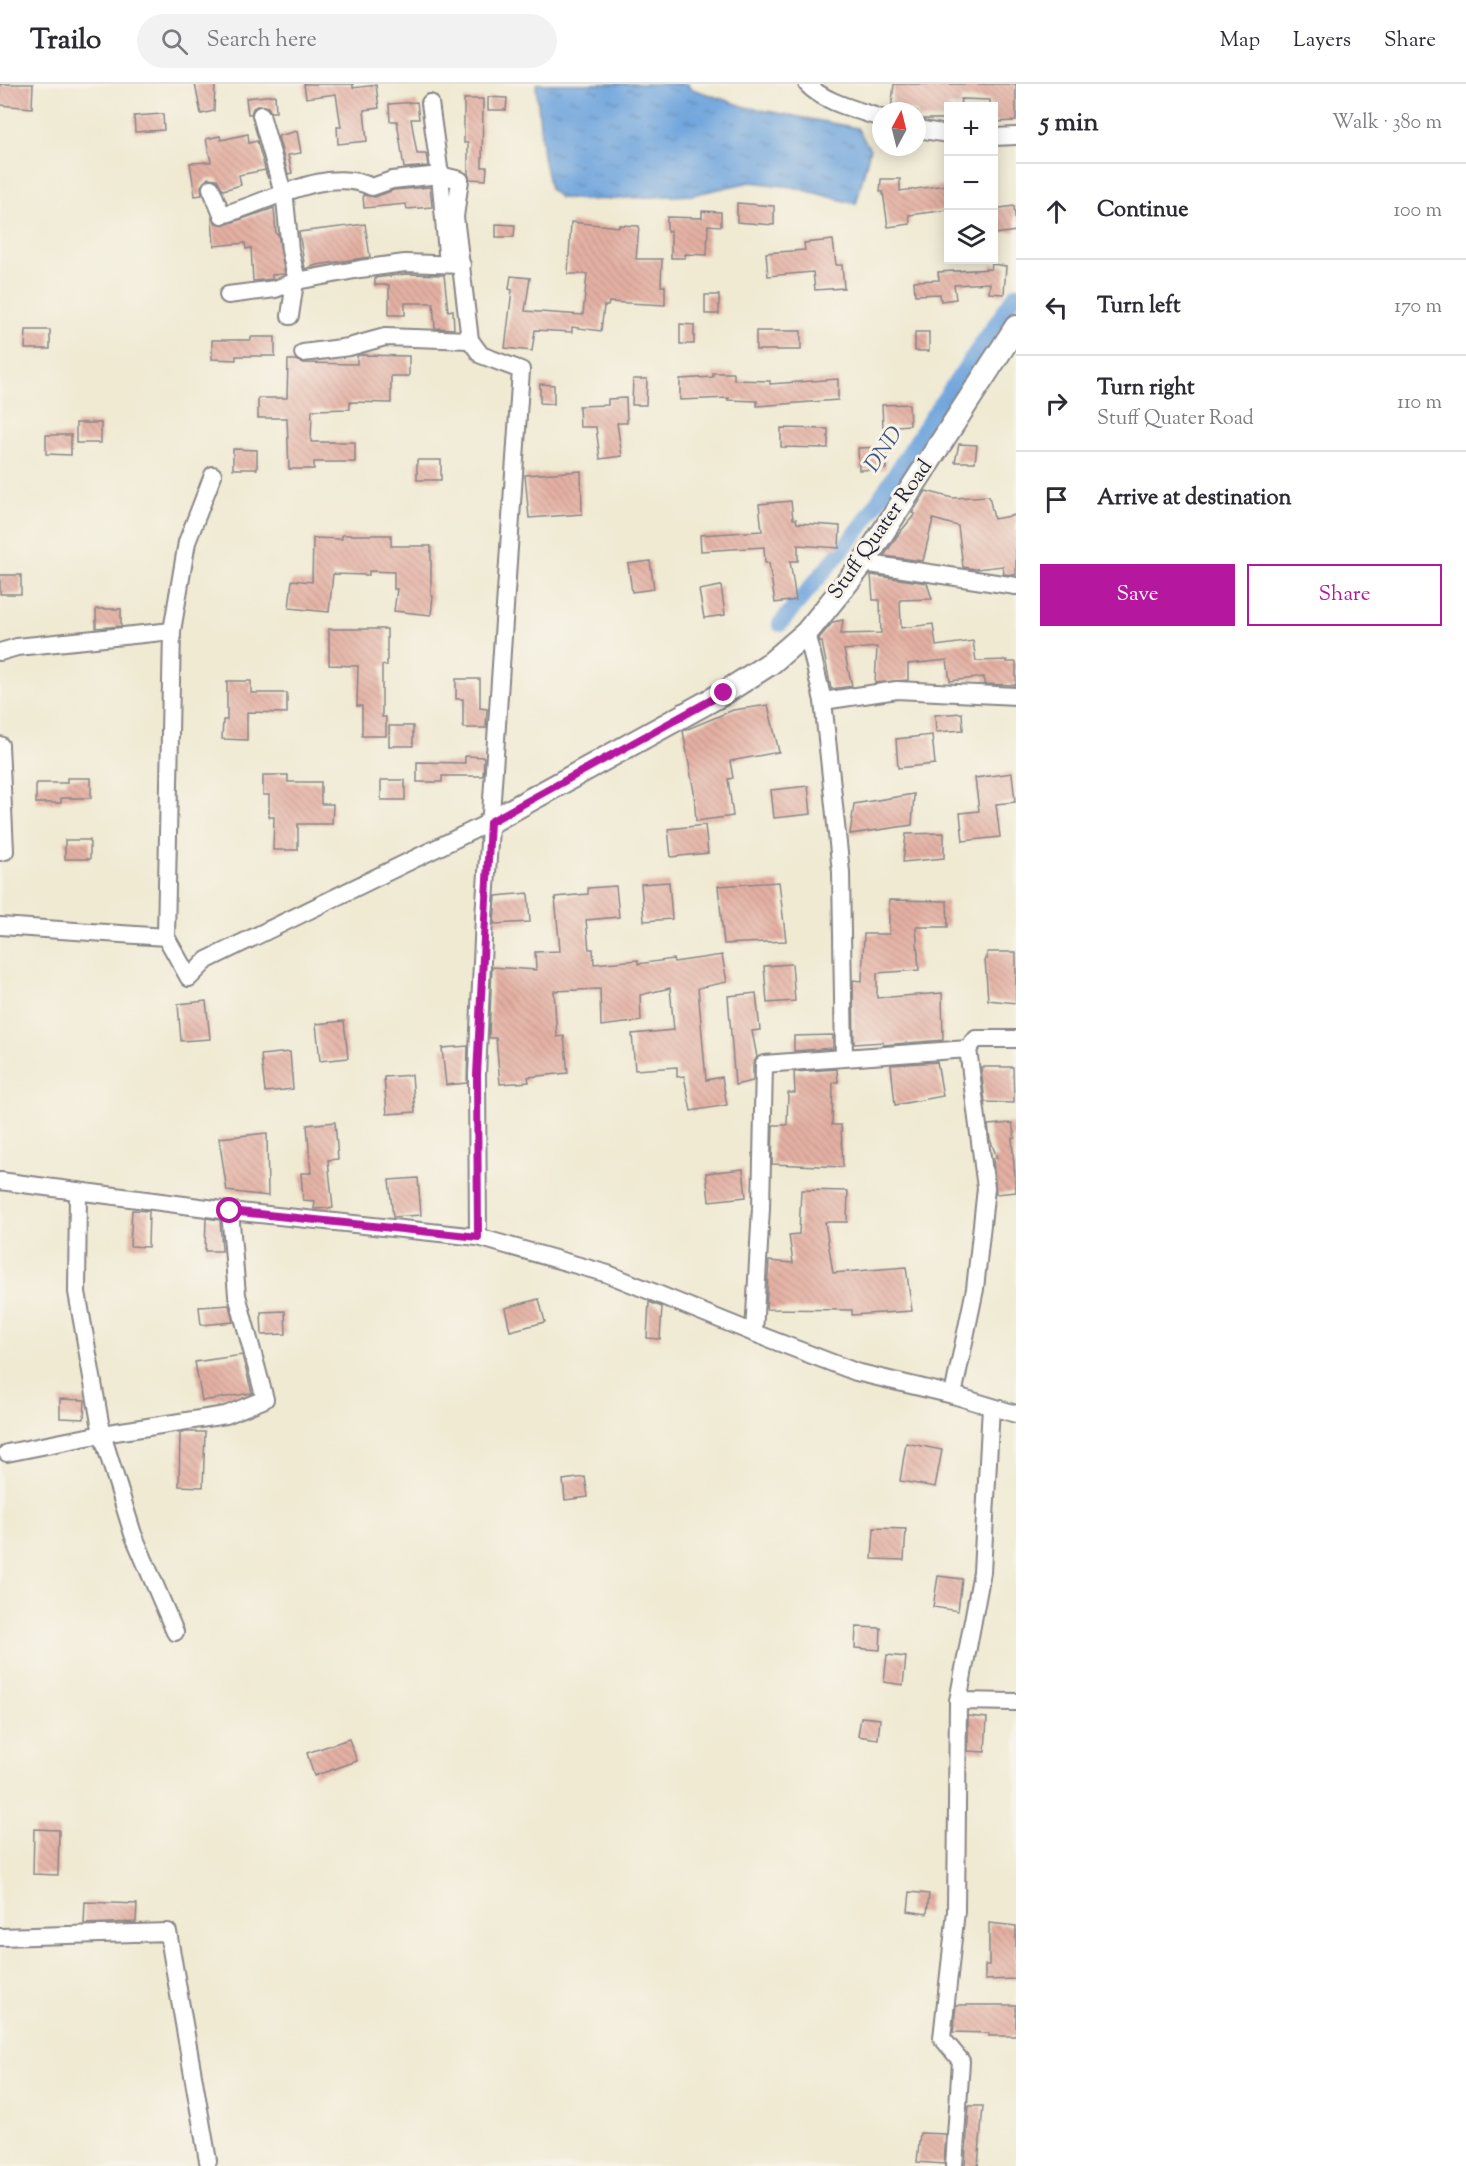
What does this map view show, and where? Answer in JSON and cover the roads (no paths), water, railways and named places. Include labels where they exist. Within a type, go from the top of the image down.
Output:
[{"type":"street","points":[[807,84],[812,89],[847,107],[872,115]]},
{"type":"street","points":[[430,103],[441,175]]},
{"type":"street","points":[[261,115],[282,189],[287,213],[290,250],[297,281]]},
{"type":"street","points":[[926,130],[944,133]]},
{"type":"street","points":[[998,137],[1016,136]]},
{"type":"street","points":[[211,188],[222,215],[244,209],[296,188],[345,179],[360,181],[372,187],[392,180],[441,175],[460,180],[455,217],[455,265],[470,340],[481,355],[521,370],[490,822],[477,1075],[478,1237]]},
{"type":"street","points":[[228,295],[275,289],[297,281],[405,263],[455,265]]},
{"type":"street","points":[[290,316],[294,282],[297,281]]},
{"type":"street","name":"Stuff Quater Road","points":[[490,822],[724,693],[771,663],[807,632],[862,563],[1016,327]]},
{"type":"street","points":[[303,353],[349,347],[385,337],[470,340]]},
{"type":"street","points":[[213,476],[187,542],[172,630],[166,937],[189,978],[207,960],[490,822]]},
{"type":"street","points":[[862,563],[1016,586]]},
{"type":"street","points":[[0,652],[17,647],[172,630]]},
{"type":"street","points":[[807,632],[823,701],[841,872],[844,1058]]},
{"type":"street","points":[[823,701],[897,690],[1016,696]]},
{"type":"street","points":[[0,745],[4,851],[0,852]]},
{"type":"street","points":[[0,926],[166,937]]},
{"type":"street","points":[[953,1395],[975,1289],[986,1188],[968,1049],[976,1039],[1016,1039]]},
{"type":"street","points":[[754,1333],[761,1208],[764,1064],[968,1049]]},
{"type":"street","points":[[0,1181],[230,1211],[478,1237],[608,1274],[856,1372],[953,1395],[1016,1414]]},
{"type":"street","points":[[78,1191],[77,1292],[102,1434],[133,1534],[175,1632]]},
{"type":"street","points":[[7,1453],[102,1434],[226,1415],[265,1400],[237,1295],[230,1211]]},
{"type":"street","points":[[954,2166],[961,2061],[942,2038],[956,1911],[958,1701],[982,1572],[991,1407]]},
{"type":"street","points":[[958,1701],[1016,1702]]},
{"type":"street","points":[[0,1937],[168,1932],[208,2161]]},
{"type":"water","points":[[536,84],[688,84],[689,88],[746,107],[857,128],[870,149],[856,204],[793,187],[750,182],[692,195],[588,200],[560,198],[550,189],[543,156]]},
{"type":"waterway","name":"DND","points":[[780,624],[861,527],[935,412],[1016,294]]}]
